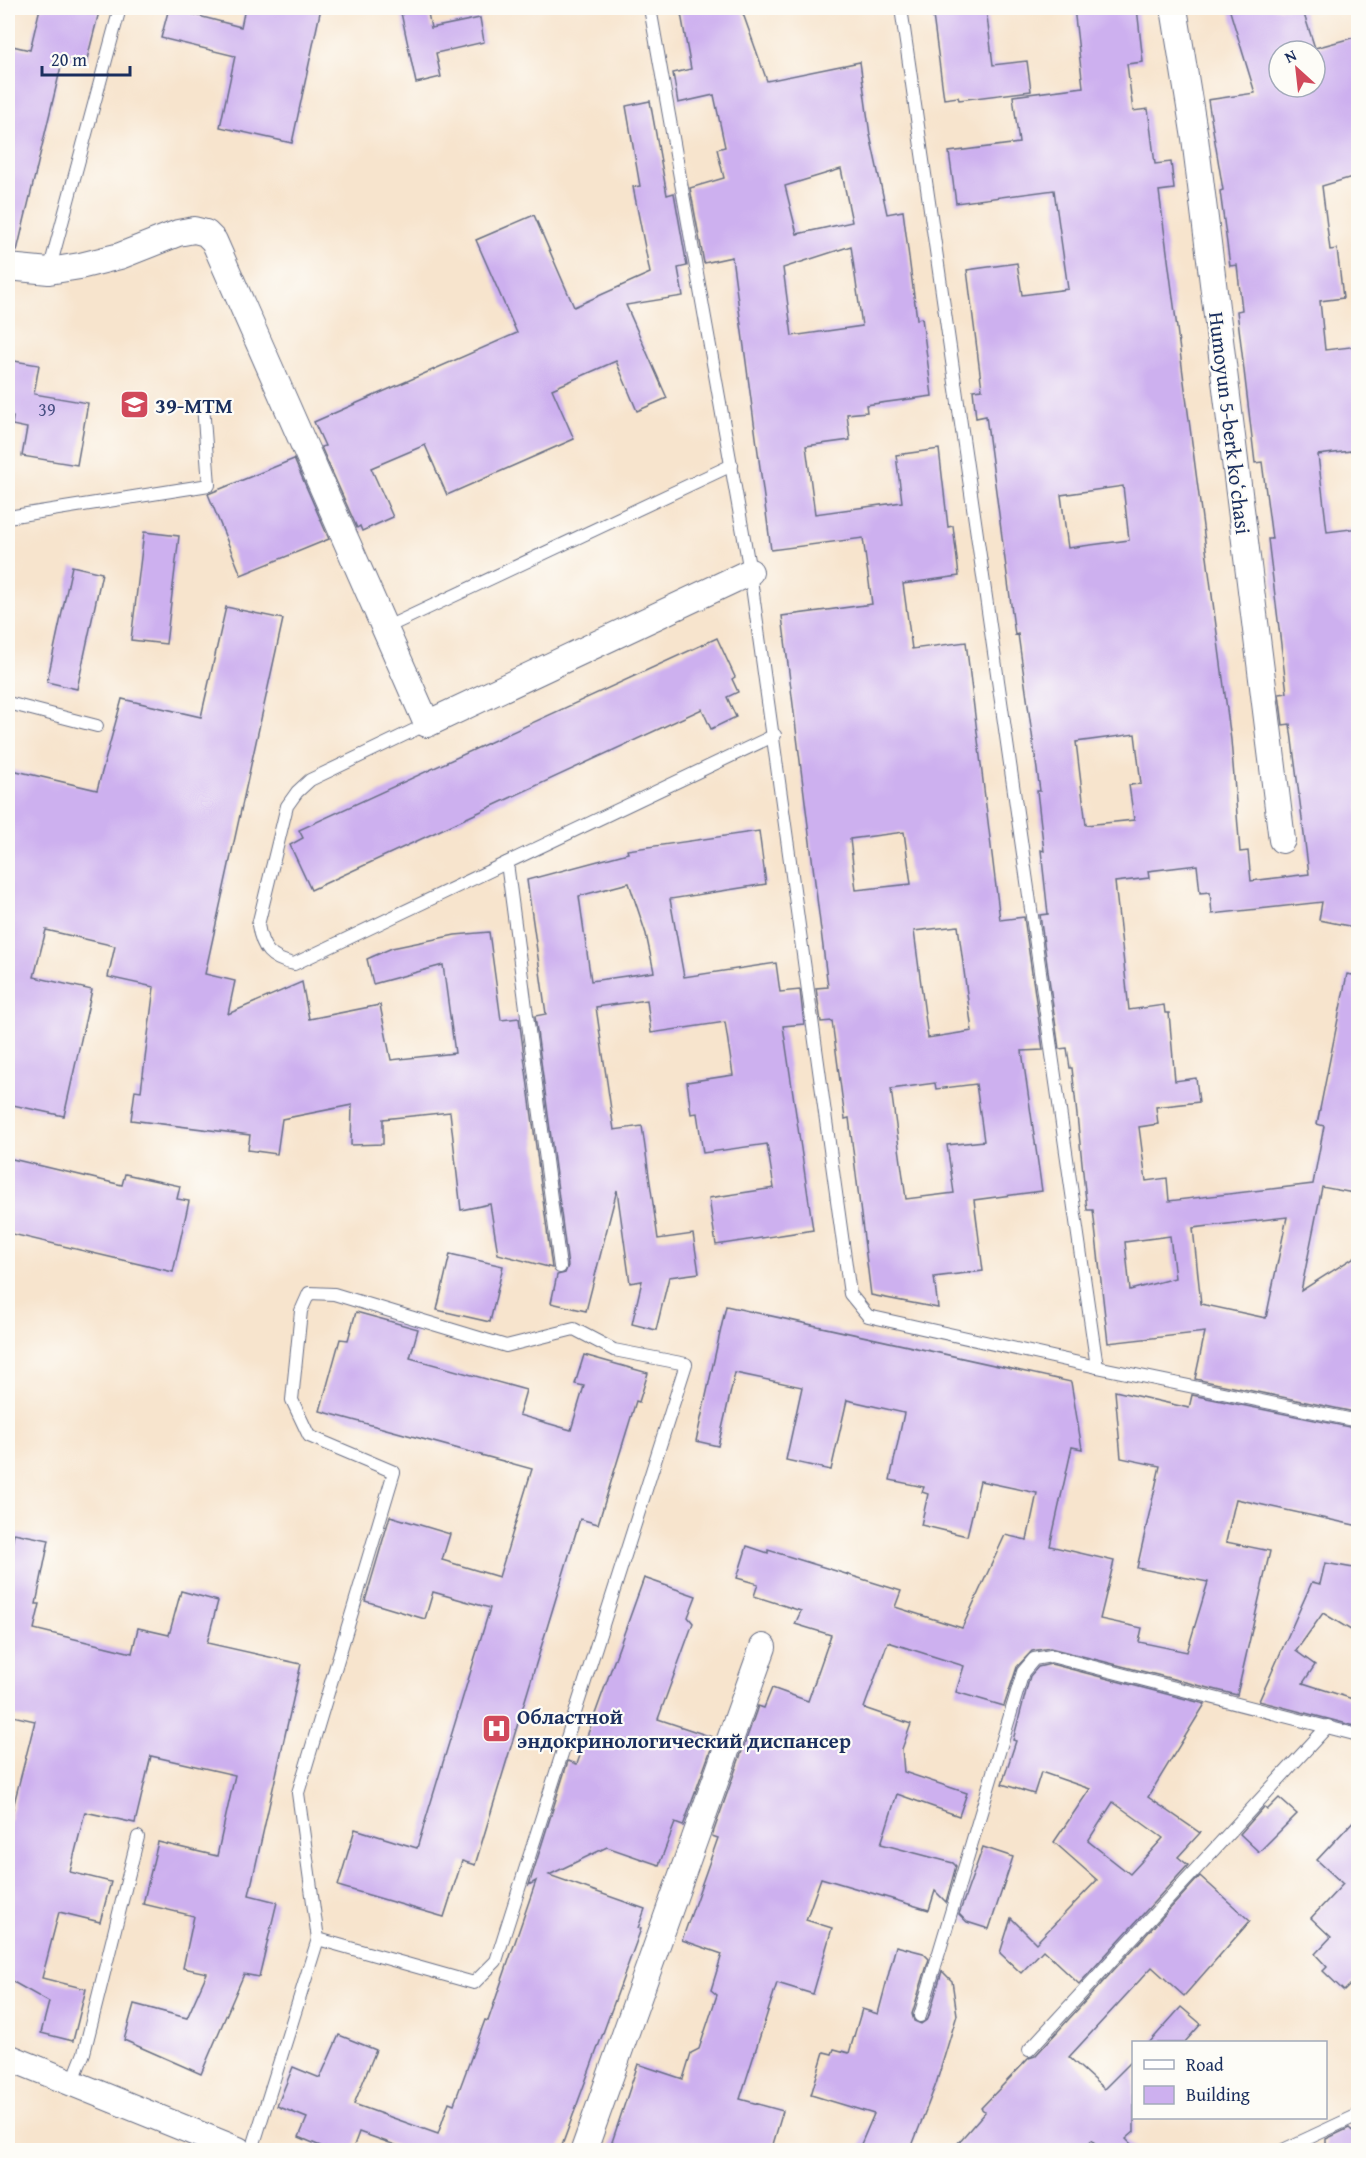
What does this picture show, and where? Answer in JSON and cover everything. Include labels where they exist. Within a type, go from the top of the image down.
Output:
[{"type":"street","name":"Humoyun 5-berk koʻchasi","points":[[1174,8],[1195,138],[1282,840]]},
{"type":"street","points":[[8,267],[49,271],[120,256],[178,233],[194,230],[206,233],[214,241],[383,629],[427,724],[750,572]]},
{"type":"street","points":[[584,2151],[763,1647]]},
{"type":"street","points":[[8,2058],[72,2084],[201,2144],[238,2151]]},
{"type":"lane","points":[[49,271],[120,8]]},
{"type":"lane","points":[[650,8],[750,572],[775,735],[850,1294],[868,1316],[1097,1367],[1359,1421]]},
{"type":"lane","points":[[901,8],[1097,1367]]},
{"type":"lane","points":[[8,517],[209,485],[203,405]]},
{"type":"lane","points":[[383,629],[732,465]]},
{"type":"lane","points":[[8,703],[98,726]]},
{"type":"lane","points":[[427,724],[310,780],[287,806],[258,925],[261,943],[267,953],[278,961],[294,964],[775,735]]},
{"type":"lane","points":[[507,863],[560,1267]]},
{"type":"lane","points":[[252,2151],[318,1939],[298,1793],[394,1472],[309,1436],[292,1400],[301,1311],[309,1293],[334,1294],[506,1346],[574,1329],[614,1350],[686,1364],[496,1961],[474,1983],[318,1939]]},
{"type":"lane","points":[[920,2016],[1023,1672],[1034,1659],[1052,1656],[1359,1735]]},
{"type":"lane","points":[[1029,2050],[1328,1726]]},
{"type":"lane","points":[[72,2084],[84,2053],[138,1837]]},
{"type":"lane","points":[[1283,2151],[1359,2115]]},
{"type":"building","points":[[40,8],[100,8],[86,63],[63,58],[17,251],[8,250],[8,45],[30,50]]},
{"type":"building","points":[[169,8],[192,8],[191,14],[241,27],[245,8],[321,8],[292,143],[220,127],[235,56],[161,38]]},
{"type":"building","points":[[400,8],[427,8],[431,28],[480,18],[484,42],[436,53],[441,77],[416,83]]},
{"type":"building","points":[[680,8],[741,8],[767,81],[860,62],[870,135],[887,214],[903,211],[917,319],[922,318],[932,396],[866,405],[867,412],[847,414],[850,440],[806,446],[815,514],[902,502],[896,455],[939,449],[948,527],[953,526],[959,576],[903,584],[912,649],[966,642],[1000,920],[1024,917],[1043,1050],[1022,1051],[1042,1191],[974,1200],[983,1271],[934,1277],[938,1308],[871,1295],[849,1118],[845,1119],[832,1021],[821,1022],[816,988],[828,987],[782,616],[872,604],[863,538],[771,550],[732,257],[704,263],[690,188],[724,178],[717,149],[725,147],[714,95],[678,103],[673,73],[691,69]],"holes":[[[841,169],[852,222],[797,234],[785,186]],[[851,246],[862,326],[792,336],[783,268]],[[904,832],[911,884],[856,890],[850,839]],[[958,926],[972,1031],[928,1038],[914,931]],[[935,1083],[936,1089],[976,1084],[984,1141],[947,1145],[954,1193],[906,1199],[891,1089]]]},
{"type":"building","points":[[932,8],[986,8],[993,65],[1027,61],[1031,91],[959,100],[958,97],[944,99]]},
{"type":"building","points":[[1074,8],[1137,8],[1143,62],[1127,64],[1133,111],[1148,109],[1155,164],[1171,162],[1174,189],[1159,191],[1231,740],[1240,852],[1248,851],[1251,881],[1309,874],[1290,724],[1283,725],[1279,694],[1287,693],[1268,539],[1272,539],[1262,462],[1255,463],[1237,311],[1242,310],[1237,265],[1230,266],[1220,191],[1223,190],[1208,100],[1255,93],[1229,8],[1302,8],[1312,39],[1267,39],[1267,99],[1327,99],[1327,45],[1359,36],[1359,175],[1322,186],[1330,250],[1337,249],[1343,298],[1320,301],[1325,350],[1359,346],[1359,450],[1318,455],[1327,532],[1359,528],[1359,928],[1319,920],[1322,902],[1212,914],[1210,892],[1200,893],[1197,865],[1148,871],[1149,878],[1115,882],[1129,1010],[1164,1005],[1165,1013],[1169,1013],[1175,1081],[1196,1078],[1199,1102],[1156,1107],[1158,1124],[1139,1127],[1146,1181],[1167,1178],[1169,1201],[1313,1184],[1324,1126],[1317,1124],[1347,974],[1359,976],[1359,1194],[1322,1187],[1301,1291],[1359,1254],[1359,1413],[1195,1379],[1205,1332],[1108,1343],[1093,1210],[1087,1210],[1072,1068],[1070,1068],[1067,1048],[1059,1049],[1040,915],[1048,914],[1037,791],[1040,791],[1018,634],[1015,635],[986,416],[976,418],[973,390],[982,389],[967,270],[1017,263],[1022,295],[1068,289],[1054,190],[956,203],[949,152],[1019,143],[1013,96],[1083,87]],"holes":[[[1123,486],[1129,540],[1068,548],[1061,495]],[[1135,734],[1141,784],[1129,785],[1134,820],[1086,825],[1076,742]],[[1287,1217],[1266,1318],[1201,1304],[1193,1228]],[[1170,1236],[1175,1278],[1130,1290],[1125,1242]]]},
{"type":"building","points":[[650,101],[667,195],[674,193],[687,266],[678,268],[683,296],[626,305],[667,398],[637,411],[616,361],[552,389],[574,439],[447,495],[425,445],[371,468],[393,517],[362,531],[360,526],[357,528],[321,447],[325,446],[314,422],[517,333],[476,240],[534,215],[574,307],[650,273],[633,187],[640,186],[626,106]]},
{"type":"building","points":[[8,360],[39,365],[34,394],[88,403],[77,465],[22,456],[27,428],[12,425],[13,417],[8,416]]},
{"type":"building","points":[[294,459],[329,539],[241,575],[208,494]]},
{"type":"building","points":[[144,532],[179,536],[166,644],[131,640]]},
{"type":"building","points":[[72,566],[102,573],[77,689],[47,682]]},
{"type":"building","points":[[226,607],[283,619],[205,974],[235,981],[228,1014],[302,982],[309,1019],[380,1005],[391,1060],[455,1053],[443,965],[373,984],[367,959],[392,948],[455,935],[489,932],[501,1020],[519,1018],[552,1268],[498,1254],[490,1204],[461,1210],[450,1112],[383,1119],[383,1144],[351,1145],[352,1105],[282,1119],[277,1154],[248,1150],[250,1135],[131,1120],[135,1090],[141,1091],[154,987],[108,977],[115,946],[46,930],[34,977],[92,990],[64,1116],[8,1104],[8,769],[97,790],[122,699],[201,717]]},
{"type":"building","points":[[717,638],[735,677],[732,679],[738,692],[727,697],[736,717],[711,729],[702,709],[311,890],[290,845],[303,838],[299,830]]},
{"type":"building","points":[[759,831],[766,884],[670,899],[684,977],[776,963],[780,992],[800,990],[804,1024],[783,1026],[813,1230],[716,1245],[709,1198],[774,1188],[767,1144],[703,1153],[697,1113],[691,1114],[687,1082],[733,1075],[725,1022],[651,1033],[647,1000],[596,1007],[614,1130],[642,1126],[658,1239],[693,1234],[699,1273],[669,1277],[656,1330],[632,1324],[642,1281],[630,1283],[617,1190],[586,1311],[551,1303],[557,1275],[565,1273],[568,1266],[535,1016],[546,1014],[527,880],[628,853],[627,850]],"holes":[[[629,883],[646,934],[654,972],[591,981],[579,896]]]},
{"type":"building","points":[[8,1158],[122,1185],[125,1174],[180,1186],[177,1199],[189,1201],[173,1272],[8,1233]]},
{"type":"building","points":[[450,1254],[503,1266],[490,1322],[437,1310]]},
{"type":"building","points":[[726,1306],[1071,1382],[1082,1449],[1072,1447],[1050,1546],[1114,1561],[1100,1619],[1142,1628],[1139,1642],[1187,1652],[1208,1582],[1137,1568],[1160,1466],[1121,1458],[1115,1391],[1189,1408],[1192,1395],[1359,1429],[1359,1526],[1236,1499],[1226,1542],[1270,1551],[1237,1695],[1050,1648],[1032,1651],[1017,1667],[1004,1706],[956,1692],[964,1666],[888,1642],[864,1708],[911,1724],[902,1749],[904,1772],[967,1793],[959,1816],[897,1794],[881,1844],[953,1863],[956,1866],[946,1902],[935,1891],[929,1910],[821,1878],[806,1920],[832,1928],[813,1994],[777,1983],[740,2099],[783,2111],[771,2151],[609,2151],[638,2064],[683,2079],[691,2053],[699,2049],[717,1995],[711,1990],[722,1954],[682,1940],[718,1838],[712,1836],[758,1706],[764,1708],[772,1688],[808,1701],[831,1635],[795,1624],[801,1611],[754,1596],[758,1584],[737,1578],[747,1546],[768,1553],[768,1550],[901,1591],[895,1607],[962,1628],[1005,1535],[1027,1540],[1037,1493],[980,1481],[967,1536],[921,1525],[928,1494],[922,1492],[924,1487],[890,1480],[904,1413],[847,1400],[831,1470],[786,1460],[802,1387],[735,1373],[718,1446],[696,1441]]},
{"type":"building","points":[[356,1312],[418,1329],[410,1358],[526,1390],[519,1415],[571,1430],[584,1386],[575,1384],[584,1355],[648,1373],[639,1402],[636,1401],[598,1524],[580,1519],[475,1865],[462,1861],[444,1917],[338,1886],[355,1829],[417,1848],[490,1608],[433,1592],[425,1619],[365,1601],[390,1516],[450,1534],[442,1560],[499,1577],[532,1469],[320,1411],[340,1339],[348,1340]]},
{"type":"building","points":[[14,1533],[49,1540],[36,1604],[40,1604],[34,1629],[132,1653],[138,1628],[169,1635],[181,1591],[218,1601],[207,1643],[301,1664],[249,1895],[277,1902],[259,1977],[244,1974],[201,2074],[124,2040],[134,2004],[187,2018],[207,1973],[183,1968],[194,1916],[143,1904],[158,1842],[217,1856],[235,1775],[151,1756],[135,1823],[85,1812],[70,1872],[111,1882],[100,1922],[59,1912],[42,1978],[86,1989],[73,2041],[41,2033],[49,2002],[8,1979],[8,1827],[35,1721],[8,1715],[8,1566]]},
{"type":"building","points":[[1325,1563],[1359,1569],[1359,1635],[1323,1613],[1296,1651],[1315,1665],[1303,1683],[1359,1701],[1359,1727],[1259,1701],[1312,1582],[1320,1584]]},
{"type":"building","points":[[644,1578],[696,1596],[688,1617],[693,1623],[658,1719],[715,1738],[683,1826],[675,1823],[659,1865],[607,1847],[549,1875],[645,1909],[638,1928],[641,1929],[560,2151],[412,2151],[359,2132],[352,2151],[332,2151],[299,2137],[307,2118],[277,2106],[293,2067],[320,2078],[339,2035],[376,2050],[354,2104],[438,2134],[449,2102],[454,2104],[485,2020],[488,2021],[536,1881],[529,1885],[568,1761],[577,1764]]},
{"type":"building","points":[[1051,1664],[1205,1704],[1148,1797],[1200,1833],[1178,1857],[1188,1865],[1079,1984],[1043,1950],[1021,1973],[1000,1953],[1011,1918],[1036,1943],[1097,1880],[1054,1842],[1090,1789],[1041,1772],[1034,1794],[1002,1784],[1016,1741],[1013,1740],[1030,1676],[1038,1667]],"holes":[[[1113,1802],[1163,1838],[1130,1874],[1088,1841]]]},
{"type":"building","points":[[1279,1798],[1297,1814],[1259,1852],[1240,1834],[1264,1807],[1267,1810]]},
{"type":"building","points":[[1359,1815],[1359,1976],[1344,1991],[1323,1971],[1327,1967],[1315,1954],[1331,1937],[1311,1918],[1343,1884],[1317,1860]]},
{"type":"building","points":[[983,1847],[1013,1857],[989,1929],[967,1922],[959,1914]]},
{"type":"building","points":[[1200,1876],[1250,1921],[1184,1996],[1152,1967],[1069,2057],[1104,2089],[1132,2061],[1134,2132],[1126,2139],[1138,2151],[1102,2151],[1092,2140],[1081,2151],[951,2151],[985,2112],[981,2108],[1029,2058],[1035,2056]]},
{"type":"building","points":[[896,1946],[923,1953],[929,1959],[912,2014],[914,2021],[921,2024],[928,2019],[942,1971],[952,1981],[957,2015],[936,2084],[910,2151],[858,2151],[874,2114],[811,2095],[824,2052],[832,2054],[834,2049],[849,2053],[862,2009],[878,2014]]},
{"type":"building","points":[[1181,2007],[1201,2024],[1186,2041],[1151,2041]]},
{"type":"building","points":[[1349,2128],[1359,2137],[1359,2151],[1326,2151],[1326,2139]]},
{"type":"place","name":"39-MTM","points":[[134,405]]},
{"type":"place","name":"Областной эндокринологический диспансер","points":[[496,1728]]}]
